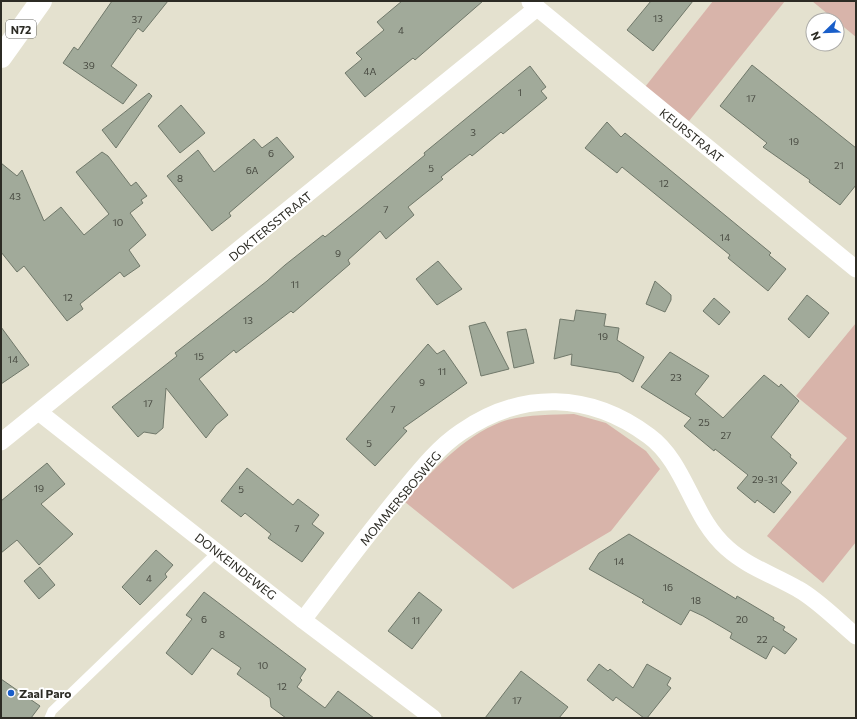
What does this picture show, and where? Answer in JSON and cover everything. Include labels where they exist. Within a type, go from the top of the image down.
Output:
[{"type":"main road","name":"N72","points":[[1,57],[41,1]]},
{"type":"street","name":"KEURSTRAAT","points":[[533,5],[856,269]]},
{"type":"street","name":"DOKTERSSTRAAT","points":[[1,442],[40,413],[533,5]]},
{"type":"street","name":"MOMMERSBOSWEG","points":[[303,620],[382,516],[439,451],[462,432],[501,410],[524,403],[550,401],[589,405],[621,418],[650,436],[668,457],[705,522],[726,548],[751,565],[799,589],[856,636]]},
{"type":"street","name":"DONKEINDEWEG","points":[[40,413],[303,620],[433,718]]},
{"type":"lane","points":[[49,718],[52,711],[218,552]]},
{"type":"shaded area","points":[[713,1],[785,1],[689,121],[645,87]]},
{"type":"shaded area","points":[[812,1],[856,1],[856,37],[845,28],[845,12],[825,12]]},
{"type":"shaded area","points":[[856,323],[856,542],[823,583],[767,536],[847,438],[796,396]]},
{"type":"shaded area","points":[[574,414],[606,423],[646,451],[660,469],[611,531],[513,589],[405,502],[448,456],[487,428],[510,419],[537,415]]},
{"type":"building","points":[[112,1],[168,1],[143,32],[138,28],[111,66],[137,85],[123,104],[63,63],[74,47],[78,50]]},
{"type":"building","points":[[402,1],[483,1],[415,60],[413,58],[365,97],[345,73],[362,59],[356,53],[384,30],[377,22]]},
{"type":"building","points":[[651,1],[693,1],[653,51],[627,30]]},
{"type":"building","points":[[752,65],[856,148],[856,185],[840,205],[809,182],[810,180],[763,147],[767,143],[720,106]]},
{"type":"building","points":[[530,66],[546,87],[541,91],[547,98],[503,134],[501,132],[472,156],[470,154],[441,177],[443,179],[408,207],[414,215],[386,239],[380,231],[348,260],[350,264],[293,313],[291,311],[236,353],[234,350],[199,379],[228,415],[216,425],[206,438],[166,388],[163,428],[156,434],[144,432],[138,437],[112,407],[177,356],[175,353],[267,281],[285,265],[323,235],[325,237],[361,208],[425,155],[424,153]]},
{"type":"building","points":[[149,93],[152,96],[116,148],[102,130]]},
{"type":"building","points":[[181,105],[205,133],[180,153],[158,126]]},
{"type":"building","points":[[607,122],[621,137],[625,133],[771,253],[769,255],[786,269],[768,291],[728,258],[730,255],[622,167],[617,173],[585,148]]},
{"type":"building","points":[[277,137],[294,157],[229,213],[231,216],[212,231],[167,176],[198,150],[214,172],[254,139],[262,148]]},
{"type":"building","points":[[102,152],[108,156],[131,186],[136,182],[147,196],[141,200],[143,203],[130,213],[146,235],[129,250],[140,266],[124,277],[120,272],[80,304],[83,309],[67,321],[24,266],[17,272],[1,252],[1,163],[17,176],[22,170],[44,221],[61,207],[84,235],[109,214],[76,172]]},
{"type":"building","points":[[438,261],[462,289],[437,305],[416,279]]},
{"type":"building","points":[[655,281],[671,295],[671,300],[665,312],[646,304]]},
{"type":"building","points":[[807,295],[829,313],[809,338],[788,319]]},
{"type":"building","points":[[714,298],[730,312],[719,325],[703,311]]},
{"type":"building","points":[[576,310],[606,314],[604,326],[619,328],[617,340],[644,357],[633,382],[619,373],[571,365],[572,354],[554,359],[560,319],[574,321]]},
{"type":"building","points":[[485,322],[509,369],[481,376],[469,326]]},
{"type":"building","points":[[1,327],[29,365],[1,384]]},
{"type":"building","points":[[526,329],[534,363],[514,368],[507,332]]},
{"type":"building","points":[[428,344],[437,354],[444,350],[467,383],[403,428],[407,431],[375,466],[346,439]]},
{"type":"building","points":[[670,352],[709,376],[695,394],[723,418],[764,375],[779,387],[781,384],[799,401],[771,437],[791,455],[790,457],[797,463],[781,483],[791,492],[774,513],[757,500],[755,503],[737,488],[748,475],[715,449],[714,451],[684,426],[691,418],[641,387]]},
{"type":"building","points":[[47,463],[65,484],[41,504],[73,534],[39,565],[17,540],[1,553],[1,501]]},
{"type":"building","points":[[247,468],[293,505],[298,499],[319,515],[312,524],[324,533],[302,562],[268,538],[271,534],[245,513],[241,517],[221,501]]},
{"type":"building","points":[[629,534],[736,599],[737,596],[774,618],[773,620],[785,627],[783,630],[797,639],[785,654],[773,646],[766,659],[730,638],[732,633],[703,616],[690,610],[681,625],[642,602],[644,600],[589,569],[599,553]]},
{"type":"building","points":[[156,550],[173,565],[165,574],[167,577],[140,605],[122,587]]},
{"type":"building","points":[[40,567],[55,585],[39,599],[24,581]]},
{"type":"building","points":[[204,592],[306,669],[300,678],[302,680],[297,687],[325,708],[338,691],[374,718],[286,718],[271,707],[270,698],[237,674],[241,668],[212,648],[192,675],[166,653],[192,619],[186,615]]},
{"type":"building","points":[[419,592],[442,610],[412,649],[388,631]]},
{"type":"building","points":[[599,664],[608,671],[610,669],[633,688],[647,664],[671,678],[667,685],[671,688],[647,718],[644,718],[616,697],[613,701],[587,680]]},
{"type":"building","points":[[521,671],[568,707],[559,718],[485,718]]},
{"type":"building","name":"Zaal Paro","points":[[1,679],[40,706],[31,718],[1,718]]},
{"type":"place","name":"Zaal Paro","points":[[11,693]]}]
